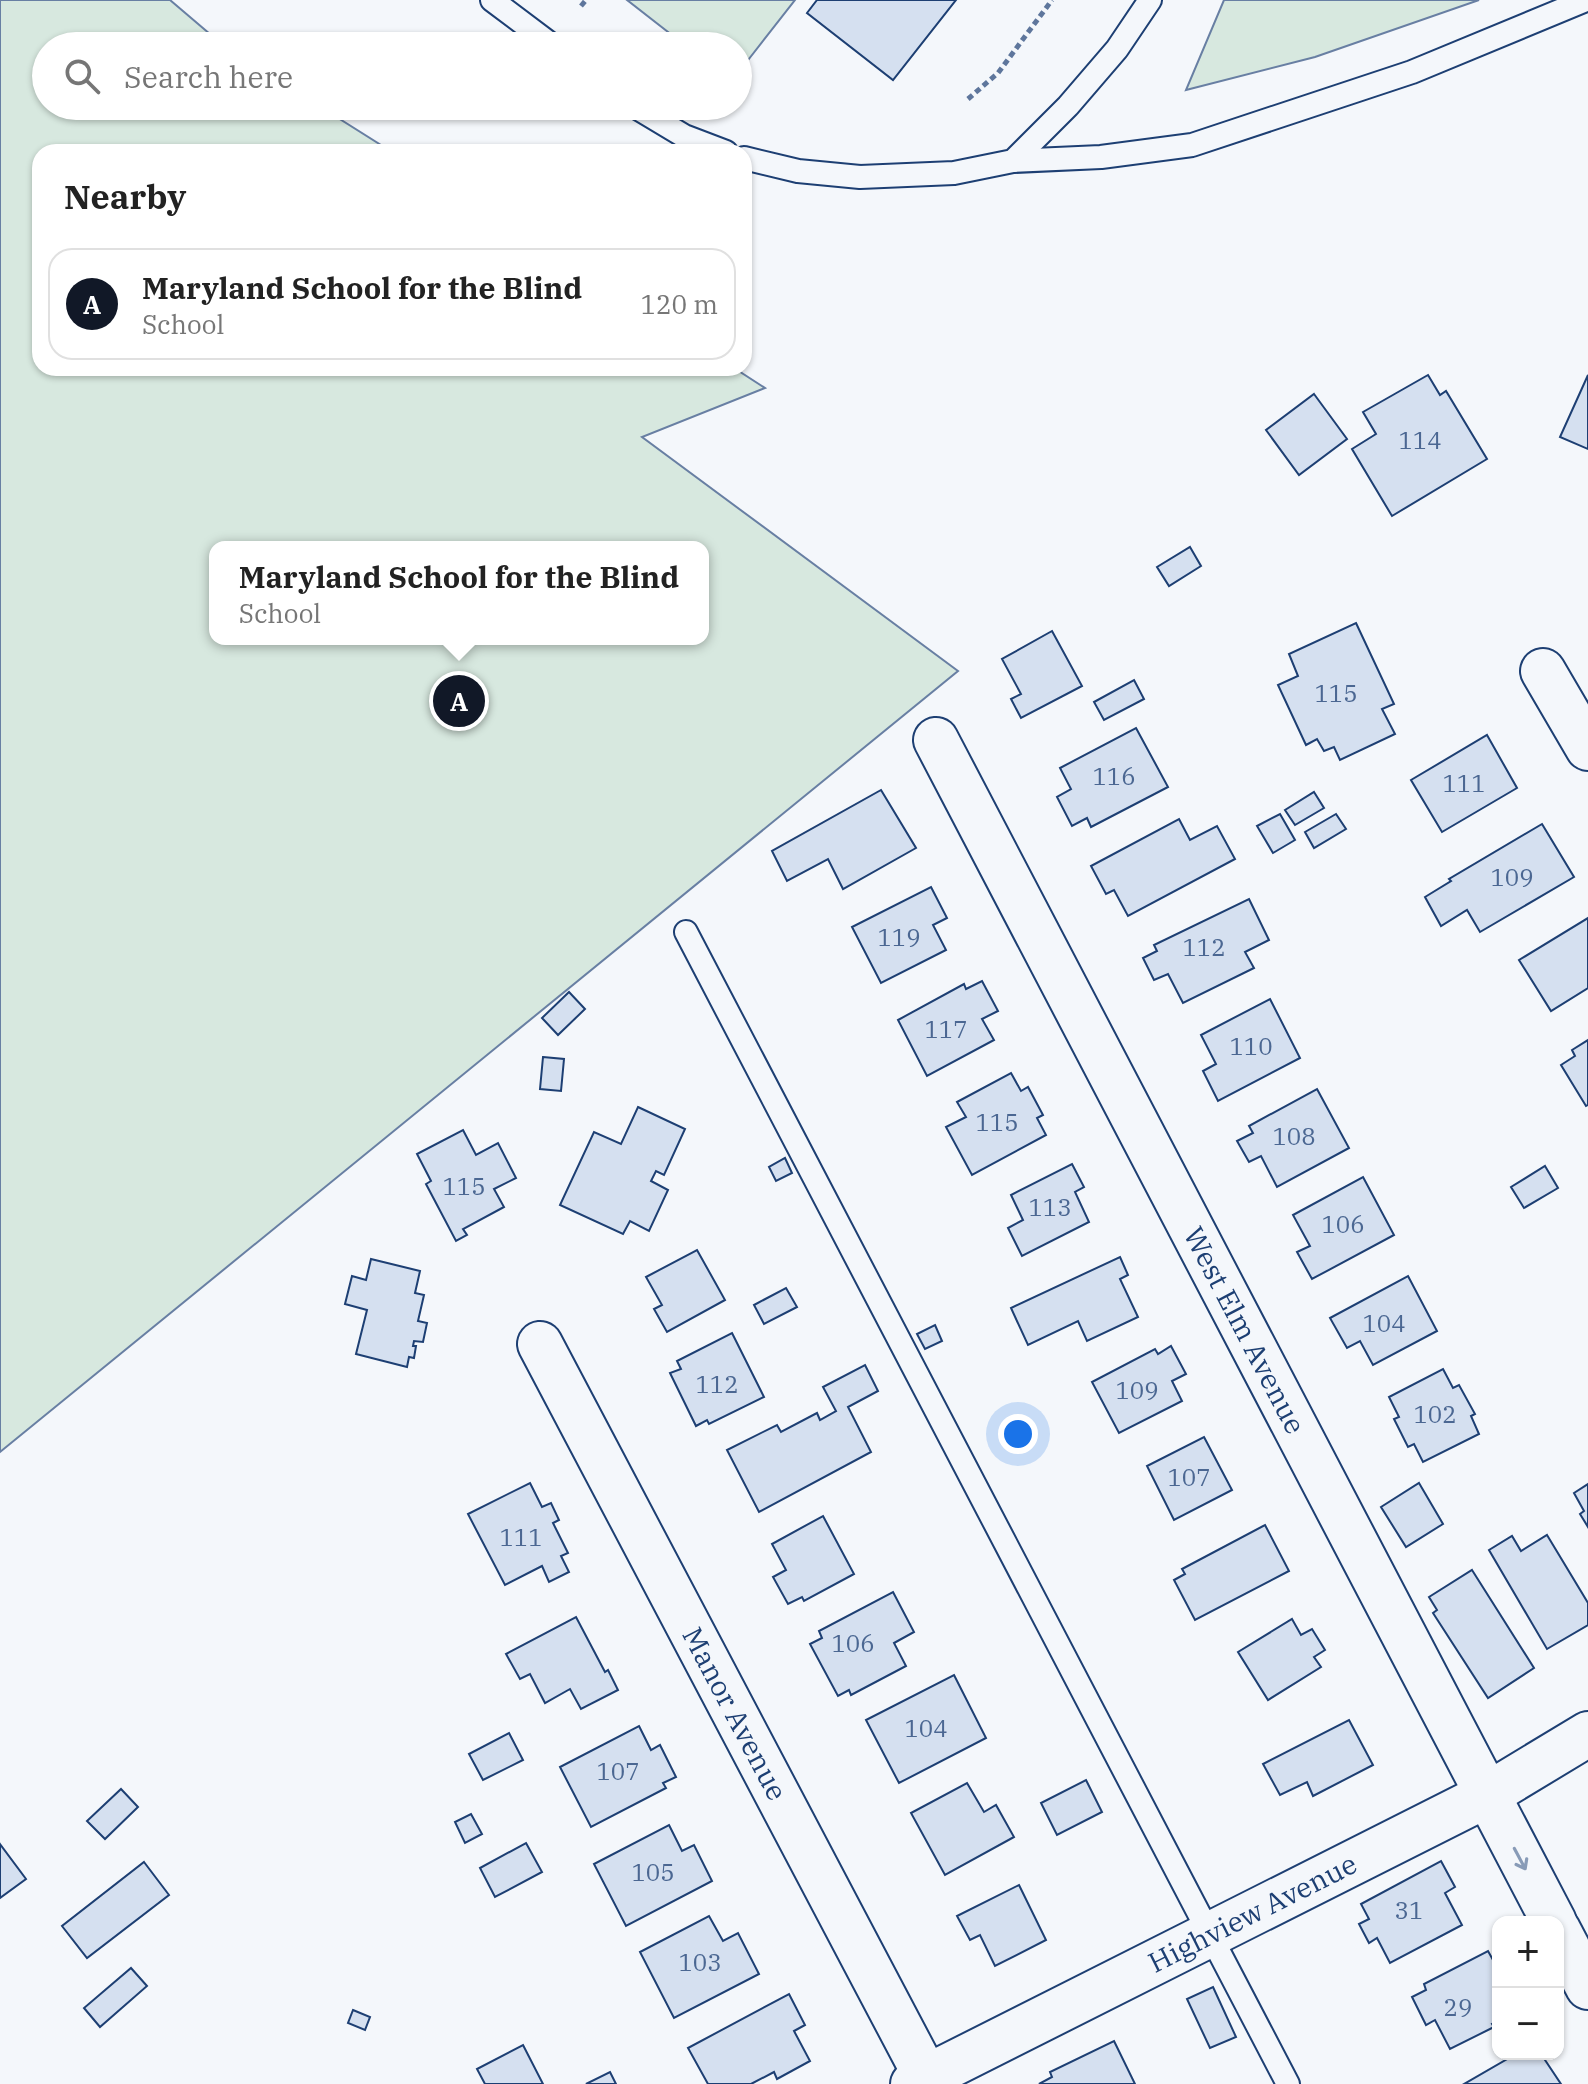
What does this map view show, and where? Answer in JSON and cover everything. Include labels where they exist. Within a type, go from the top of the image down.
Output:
[{"type":"street","points":[[1543,671],[1588,748]]},
{"type":"street","name":"West Elm Avenue","points":[[936,740],[1551,1916]]},
{"type":"street","name":"Manor Avenue","points":[[540,1344],[923,2082]]},
{"type":"street","name":"Highview Avenue","points":[[923,2082],[1487,1795],[1588,1734]]},
{"type":"street","points":[[1564,1941],[1588,1987]]},
{"type":"lane","points":[[492,0],[534,32]]},
{"type":"lane","points":[[1013,161],[1068,106],[1117,49],[1150,0]]},
{"type":"lane","points":[[752,160],[798,171],[860,177],[954,173],[1013,161],[1101,157],[1192,145],[1412,72],[1586,0]]},
{"type":"lane","points":[[657,120],[705,144]]},
{"type":"lane","points":[[686,932],[1288,2084]]},
{"type":"path","points":[[581,6],[586,0]]},
{"type":"path","points":[[968,99],[998,73],[1052,0]]},
{"type":"shaded area","points":[[0,0],[170,0],[208,32],[32,32],[32,120],[341,120],[379,144],[32,144],[32,376],[746,376],[765,388],[642,437],[958,671],[0,1452]]},
{"type":"shaded area","points":[[627,0],[795,0],[752,55],[752,32],[668,32]]},
{"type":"shaded area","points":[[1224,0],[1479,0],[1315,57],[1186,90]]},
{"type":"building","points":[[817,0],[956,0],[893,80],[807,13]]},
{"type":"building","points":[[1428,375],[1440,395],[1446,391],[1487,459],[1392,516],[1352,449],[1376,434],[1363,412]]},
{"type":"building","points":[[1588,375],[1588,449],[1560,437]]},
{"type":"building","points":[[1314,394],[1347,439],[1299,475],[1266,430]]},
{"type":"building","points":[[1190,547],[1201,566],[1169,586],[1157,567]]},
{"type":"building","points":[[1356,623],[1394,704],[1382,709],[1395,734],[1340,760],[1334,747],[1324,751],[1317,739],[1306,745],[1278,685],[1298,676],[1289,654]]},
{"type":"building","points":[[1052,631],[1082,686],[1021,718],[1011,699],[1021,694],[1002,659]]},
{"type":"building","points":[[1134,680],[1144,699],[1104,720],[1094,702]]},
{"type":"building","points":[[1136,728],[1168,787],[1091,827],[1087,818],[1072,826],[1057,797],[1071,789],[1060,768]]},
{"type":"building","points":[[1487,735],[1517,788],[1442,832],[1411,780]]},
{"type":"building","points":[[881,790],[916,848],[843,889],[828,859],[787,881],[772,851]]},
{"type":"building","points":[[1314,792],[1324,808],[1295,825],[1285,810]]},
{"type":"building","points":[[1280,814],[1295,840],[1273,853],[1257,826]]},
{"type":"building","points":[[1336,814],[1346,829],[1314,848],[1305,832]]},
{"type":"building","points":[[1179,819],[1190,840],[1217,826],[1235,859],[1128,916],[1114,890],[1106,894],[1091,866]]},
{"type":"building","points":[[1542,824],[1574,877],[1480,932],[1467,910],[1441,926],[1425,897],[1451,881],[1449,879]]},
{"type":"building","points":[[931,887],[947,918],[933,925],[946,950],[881,983],[852,927]]},
{"type":"building","points":[[1249,899],[1269,940],[1245,952],[1254,968],[1183,1003],[1168,974],[1154,980],[1143,958],[1157,951],[1154,945]]},
{"type":"building","points":[[1588,918],[1588,988],[1551,1011],[1519,960]]},
{"type":"building","points":[[982,981],[998,1011],[982,1019],[994,1040],[927,1076],[898,1020],[964,984],[966,989]]},
{"type":"building","points":[[569,992],[585,1009],[558,1035],[542,1018]]},
{"type":"building","points":[[1270,999],[1300,1058],[1218,1101],[1203,1071],[1216,1064],[1201,1035]]},
{"type":"building","points":[[1588,1040],[1586,1106],[1561,1065],[1575,1056],[1572,1050]]},
{"type":"building","points":[[543,1057],[564,1059],[561,1091],[540,1089]]},
{"type":"building","points":[[1011,1073],[1021,1091],[1028,1087],[1043,1115],[1037,1118],[1046,1135],[972,1175],[946,1127],[966,1117],[957,1102]]},
{"type":"building","points":[[1317,1089],[1349,1148],[1277,1187],[1261,1156],[1249,1162],[1237,1141],[1253,1133],[1249,1126]]},
{"type":"building","points":[[638,1107],[685,1129],[664,1175],[656,1171],[651,1181],[668,1190],[649,1231],[630,1221],[623,1234],[560,1205],[594,1132],[621,1144]]},
{"type":"building","points":[[463,1130],[476,1155],[498,1143],[516,1178],[494,1189],[504,1207],[463,1229],[467,1235],[456,1241],[426,1184],[431,1181],[417,1154]]},
{"type":"building","points":[[785,1158],[792,1173],[776,1181],[769,1167]]},
{"type":"building","points":[[1072,1164],[1084,1187],[1075,1192],[1089,1222],[1022,1256],[1008,1228],[1023,1220],[1011,1195]]},
{"type":"building","points":[[1545,1166],[1558,1188],[1524,1208],[1511,1187]]},
{"type":"building","points":[[1363,1177],[1394,1235],[1312,1279],[1297,1252],[1310,1246],[1293,1215]]},
{"type":"building","points":[[697,1250],[725,1300],[667,1332],[654,1309],[662,1305],[646,1277]]},
{"type":"building","points":[[1120,1257],[1128,1275],[1120,1279],[1138,1317],[1087,1341],[1078,1321],[1028,1345],[1011,1308]]},
{"type":"building","points":[[371,1259],[420,1271],[415,1293],[424,1295],[418,1321],[427,1323],[423,1342],[414,1341],[414,1358],[409,1357],[407,1367],[356,1354],[367,1310],[345,1304],[352,1276],[366,1280]]},
{"type":"building","points":[[1408,1276],[1437,1331],[1373,1365],[1360,1341],[1347,1348],[1330,1318]]},
{"type":"building","points":[[786,1288],[797,1307],[764,1324],[754,1305]]},
{"type":"building","points":[[935,1325],[942,1341],[925,1349],[917,1334]]},
{"type":"building","points":[[732,1333],[764,1397],[709,1424],[707,1420],[696,1426],[670,1373],[681,1369],[677,1361]]},
{"type":"building","points":[[1171,1346],[1186,1374],[1172,1381],[1182,1401],[1119,1433],[1092,1382],[1155,1349],[1158,1354]]},
{"type":"building","points":[[865,1365],[878,1391],[848,1407],[871,1452],[759,1512],[727,1450],[777,1425],[781,1432],[817,1413],[820,1420],[836,1411],[823,1387]]},
{"type":"building","points":[[1443,1369],[1453,1388],[1459,1385],[1475,1414],[1471,1416],[1479,1434],[1423,1462],[1414,1444],[1408,1447],[1394,1419],[1399,1417],[1389,1397]]},
{"type":"building","points":[[1204,1437],[1232,1490],[1174,1520],[1147,1466]]},
{"type":"building","points":[[530,1483],[542,1507],[551,1503],[559,1520],[553,1523],[568,1553],[561,1556],[569,1572],[549,1582],[542,1566],[505,1585],[468,1514]]},
{"type":"building","points":[[1419,1483],[1443,1524],[1406,1547],[1381,1507]]},
{"type":"building","points":[[1588,1484],[1588,1527],[1580,1514],[1584,1511],[1574,1493]]},
{"type":"building","points":[[823,1516],[854,1574],[804,1601],[802,1597],[788,1604],[773,1577],[786,1570],[772,1544]]},
{"type":"building","points":[[1265,1525],[1289,1571],[1195,1620],[1174,1580],[1185,1574],[1182,1569]]},
{"type":"building","points":[[1547,1535],[1588,1603],[1588,1625],[1547,1649],[1489,1550],[1512,1536],[1521,1551]]},
{"type":"building","points":[[1472,1570],[1534,1668],[1488,1698],[1433,1613],[1437,1610],[1429,1597]]},
{"type":"building","points":[[893,1592],[914,1632],[894,1643],[906,1666],[851,1695],[849,1690],[838,1696],[810,1644],[822,1638],[819,1631]]},
{"type":"building","points":[[576,1617],[618,1690],[581,1709],[570,1689],[545,1703],[530,1674],[520,1679],[506,1654]]},
{"type":"building","points":[[1292,1619],[1301,1635],[1312,1629],[1325,1650],[1314,1657],[1321,1667],[1268,1700],[1238,1652]]},
{"type":"building","points":[[954,1675],[986,1738],[899,1783],[866,1720]]},
{"type":"building","points":[[1349,1720],[1373,1765],[1313,1796],[1307,1782],[1280,1795],[1263,1764]]},
{"type":"building","points":[[639,1726],[651,1750],[660,1745],[676,1777],[663,1783],[666,1788],[591,1827],[560,1767]]},
{"type":"building","points":[[509,1733],[523,1760],[483,1780],[469,1754]]},
{"type":"building","points":[[1086,1780],[1102,1812],[1057,1835],[1041,1803]]},
{"type":"building","points":[[967,1783],[984,1812],[996,1805],[1014,1837],[945,1875],[911,1813]]},
{"type":"building","points":[[121,1789],[138,1807],[105,1839],[87,1821]]},
{"type":"building","points":[[471,1814],[482,1834],[465,1843],[455,1822]]},
{"type":"building","points":[[669,1825],[682,1851],[694,1845],[712,1881],[626,1926],[594,1864]]},
{"type":"building","points":[[526,1843],[542,1872],[495,1897],[480,1868]]},
{"type":"building","points":[[0,1844],[26,1879],[0,1898]]},
{"type":"building","points":[[1441,1861],[1455,1887],[1445,1893],[1462,1925],[1390,1963],[1377,1938],[1369,1943],[1359,1924],[1369,1919],[1361,1904]]},
{"type":"building","points":[[144,1862],[169,1895],[87,1958],[62,1926]]},
{"type":"building","points":[[1019,1885],[1046,1940],[995,1966],[980,1935],[970,1940],[957,1916]]},
{"type":"building","points":[[709,1916],[723,1941],[738,1933],[759,1974],[674,2018],[640,1952]]},
{"type":"building","points":[[1488,1951],[1492,1958],[1492,2028],[1450,2049],[1435,2020],[1426,2025],[1412,1997],[1426,1990],[1424,1984]]},
{"type":"building","points":[[131,1968],[147,1986],[100,2027],[84,2008]]},
{"type":"building","points":[[1213,1987],[1236,2037],[1210,2048],[1187,1999]]},
{"type":"building","points":[[789,1994],[805,2025],[794,2031],[810,2061],[777,2079],[774,2072],[751,2084],[708,2084],[688,2048]]},
{"type":"building","points":[[353,2010],[370,2017],[365,2030],[348,2023]]},
{"type":"building","points":[[1114,2041],[1135,2084],[1039,2084],[1052,2077],[1050,2072]]},
{"type":"building","points":[[523,2045],[543,2084],[485,2084],[477,2069]]},
{"type":"building","points":[[1506,2060],[1545,2060],[1561,2084],[1464,2084]]},
{"type":"building","points":[[610,2072],[616,2084],[586,2084]]},
{"type":"place","name":"Maryland School for the Blind","points":[[459,701]]}]
